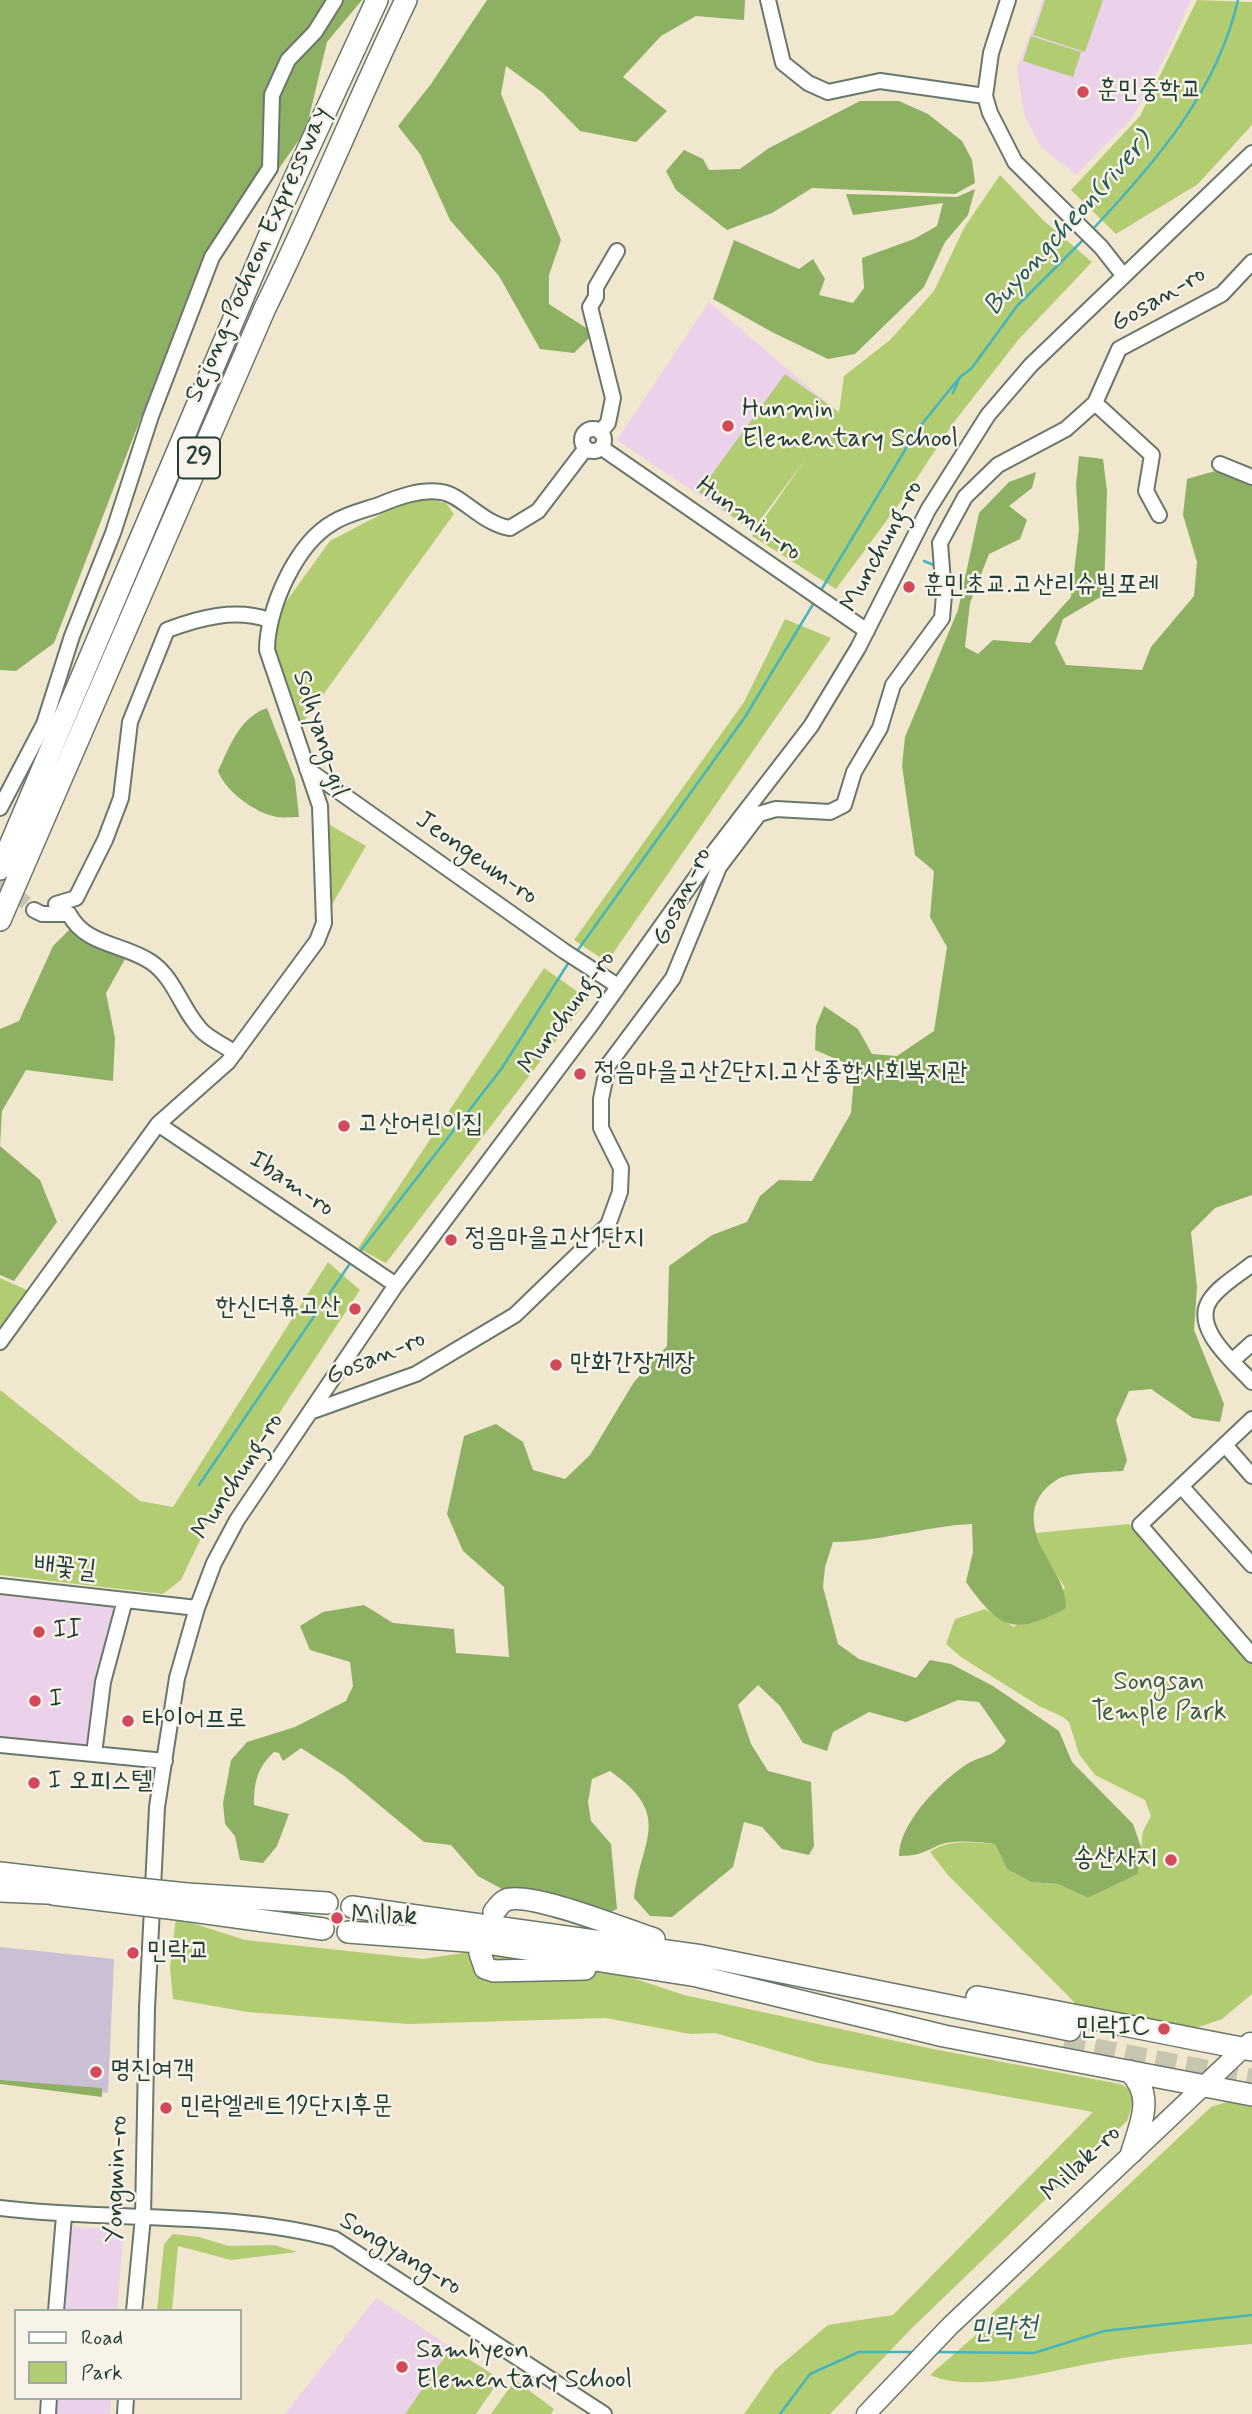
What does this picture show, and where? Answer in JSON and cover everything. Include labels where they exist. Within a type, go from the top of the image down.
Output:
[{"type":"highway","name":"Sejong-Pocheon Expressway","points":[[0,869],[281,208],[377,0]]},
{"type":"highway","name":"Sejong-Pocheon Expressway","points":[[0,920],[260,321],[305,227],[363,88],[406,0]]},
{"type":"highway","points":[[0,1873],[186,1902],[323,1929]]},
{"type":"highway","points":[[0,1889],[129,1895]]},
{"type":"highway","points":[[494,1912],[504,1901],[513,1899],[543,1903],[700,1966],[791,1997],[1064,2035],[1249,2046]]},
{"type":"highway","points":[[186,1902],[327,1903]]},
{"type":"highway","points":[[352,1907],[700,1966]]},
{"type":"highway","points":[[348,1932],[480,1942],[794,1974],[949,1993],[1064,2035],[1129,2071],[1140,2081],[1146,2093],[1144,2112],[1132,2152]]},
{"type":"highway","points":[[480,1953],[485,1968],[494,1971],[700,1966]]},
{"type":"highway","points":[[1129,2071],[1252,2095]]},
{"type":"main road","name":"Millak-ro","points":[[866,2414],[950,2326],[1202,2086],[1249,2046]]},
{"type":"street","points":[[0,808],[44,724],[150,416],[212,257],[270,168],[272,95],[289,60],[315,32],[335,0]]},
{"type":"street","points":[[768,0],[783,63],[808,83],[828,92],[880,81],[985,96]]},
{"type":"street","points":[[1008,0],[991,53],[985,96],[990,113],[1015,162],[1101,247],[1123,275]]},
{"type":"street","name":"Munchung-ro","points":[[147,2008],[158,1807],[177,1678],[197,1608],[214,1563],[237,1520],[396,1286],[714,852],[811,726],[867,631],[928,510],[988,415],[1031,365],[1252,153]]},
{"type":"street","points":[[600,432],[608,423],[612,398],[590,307],[596,297],[596,287],[617,251]]},
{"type":"street","name":"Gosan-ro","points":[[310,1412],[416,1374],[515,1315],[608,1225],[620,1192],[621,1167],[601,1128],[601,1099],[608,1065],[673,978],[719,867],[759,814],[776,809],[830,812],[844,805],[854,772],[880,729],[893,685],[942,618],[944,595],[940,543],[958,508],[976,484],[998,465],[1066,429],[1095,403],[1119,349],[1222,294],[1252,261]]},
{"type":"street","points":[[1095,403],[1114,424],[1152,455],[1146,491],[1159,515]]},
{"type":"street","points":[[592,429],[600,432],[604,440],[601,447],[594,451],[586,448],[582,440],[584,434],[592,429]]},
{"type":"street","name":"Hunmin-ro","points":[[601,447],[831,609],[867,631]]},
{"type":"street","name":"Solhyang-gil","points":[[0,1342],[158,1124],[235,1053],[317,941],[324,923],[320,806],[270,660],[269,620],[299,557],[322,530],[335,521],[422,491],[444,492],[482,519],[510,528],[538,511],[586,448]]},
{"type":"street","points":[[1220,464],[1252,477]]},
{"type":"street","points":[[60,914],[56,904],[76,898],[105,840],[121,798],[130,722],[167,630],[193,620],[236,613],[269,620]]},
{"type":"street","name":"Jeongeum-ro","points":[[307,768],[582,964],[618,986]]},
{"type":"street","points":[[34,910],[41,914],[69,914],[75,925],[88,938],[131,951],[160,969],[202,1031],[235,1053]]},
{"type":"street","name":"Ibam-ro","points":[[158,1124],[396,1286]]},
{"type":"street","points":[[1252,1264],[1210,1300],[1205,1317],[1208,1331],[1252,1382]]},
{"type":"street","points":[[1233,1360],[1252,1343]]},
{"type":"street","points":[[1252,1419],[1140,1525],[1252,1655]]},
{"type":"street","points":[[1225,1445],[1252,1476]]},
{"type":"street","points":[[1181,1486],[1252,1565]]},
{"type":"street","name":"배꽃길","points":[[0,1586],[197,1608]]},
{"type":"street","name":"배꽃길","points":[[94,1754],[103,1682],[125,1600]]},
{"type":"street","points":[[0,1745],[165,1760]]},
{"type":"street","name":"Yongmin-ro","points":[[134,2309],[143,2217],[147,2008]]},
{"type":"street","name":"Songyang-ro","points":[[0,2208],[64,2216],[143,2217],[293,2228],[335,2239],[604,2414]]},
{"type":"street","points":[[56,2309],[64,2216]]},
{"type":"shaded area","name":"훈민중학교","points":[[1043,0],[1191,0],[1166,56],[1132,118],[1076,175],[1041,147],[1024,114],[1017,69]]},
{"type":"shaded area","name":"Hunmin Elementary School","points":[[709,302],[839,413],[752,531],[617,440]]},
{"type":"shaded area","points":[[0,1591],[110,1603],[115,1607],[117,1614],[88,1747],[0,1742]]},
{"type":"shaded area","points":[[0,1947],[114,1959],[108,2093],[0,2082]]},
{"type":"shaded area","points":[[75,2227],[116,2229],[121,2234],[123,2241],[117,2309],[61,2309],[67,2233]]},
{"type":"shaded area","name":"Samhyeon Elementary School","points":[[376,2298],[500,2379],[476,2414],[285,2414]]},
{"type":"shaded area","points":[[53,2400],[111,2400],[110,2414],[52,2414]]},
{"type":"green space","points":[[0,0],[362,0],[327,42],[306,130],[245,217],[204,254],[54,643],[16,671],[0,670]]},
{"type":"green space","points":[[487,0],[745,0],[744,20],[696,16],[661,36],[623,77],[667,111],[636,142],[580,131],[543,93],[506,66],[501,94],[561,240],[549,275],[549,304],[594,333],[574,353],[540,349],[499,276],[450,220],[420,154],[398,126],[431,84]]},
{"type":"green space","points":[[1045,0],[1103,0],[1085,52],[1033,35]]},
{"type":"green space","points":[[1197,0],[1252,2],[1252,125],[1198,184],[1116,234],[1071,190],[1140,116]]},
{"type":"green space","points":[[1031,36],[1081,52],[1073,77],[1023,61]]},
{"type":"green space","points":[[860,101],[899,101],[928,114],[962,141],[972,160],[975,183],[955,194],[812,188],[772,213],[727,230],[676,190],[666,171],[684,150],[703,159],[709,170],[740,169],[769,148]]},
{"type":"green space","points":[[1000,175],[1043,220],[1092,262],[1019,339],[954,422],[907,493],[836,589],[752,536],[807,457],[752,531],[699,492],[785,374],[839,412],[844,376],[890,340],[934,291],[964,228]]},
{"type":"green space","points":[[975,189],[968,215],[945,242],[924,287],[855,354],[828,359],[713,299],[734,240],[799,269],[813,259],[825,279],[819,295],[853,303],[864,288],[862,258],[914,239],[937,226],[943,203],[853,215],[846,194],[957,197]]},
{"type":"green space","points":[[1079,456],[1103,459],[1107,491],[1104,595],[1063,619],[1055,643],[1066,665],[1142,670],[1151,647],[1194,596],[1197,562],[1183,515],[1187,479],[1222,469],[1252,481],[1252,1195],[1215,1208],[1191,1232],[1197,1287],[1194,1330],[1224,1404],[1220,1422],[1193,1418],[1151,1389],[1129,1391],[1116,1420],[1127,1460],[1123,1471],[1080,1474],[1058,1479],[1048,1486],[1036,1503],[1036,1533],[1059,1580],[1066,1608],[1048,1617],[1033,1623],[1009,1624],[999,1619],[978,1598],[966,1582],[973,1552],[972,1524],[833,1542],[825,1567],[823,1587],[838,1644],[859,1659],[916,1678],[930,1660],[951,1664],[993,1686],[1059,1731],[1072,1762],[1133,1824],[1141,1847],[1138,1874],[1088,1898],[1058,1884],[1031,1882],[1007,1869],[995,1844],[950,1842],[919,1854],[899,1856],[906,1831],[932,1794],[964,1766],[997,1751],[1006,1741],[979,1702],[958,1700],[906,1722],[869,1712],[833,1732],[827,1751],[803,1743],[780,1706],[758,1685],[738,1705],[751,1744],[768,1771],[811,1782],[814,1846],[809,1855],[782,1849],[762,1827],[744,1822],[733,1867],[672,1917],[650,1916],[634,1898],[649,1829],[648,1815],[630,1787],[610,1771],[592,1779],[588,1802],[591,1821],[611,1844],[617,1909],[602,1916],[515,1896],[478,1876],[451,1845],[424,1842],[343,1775],[301,1748],[283,1761],[279,1753],[274,1752],[260,1770],[256,1782],[254,1805],[289,1814],[277,1846],[263,1863],[240,1860],[235,1836],[225,1824],[223,1803],[231,1760],[247,1742],[295,1727],[346,1701],[353,1686],[350,1662],[310,1650],[300,1626],[323,1612],[364,1605],[393,1623],[454,1629],[456,1653],[509,1657],[504,1587],[463,1551],[447,1514],[464,1436],[496,1424],[523,1442],[533,1470],[565,1479],[590,1455],[634,1382],[667,1346],[669,1266],[712,1235],[747,1222],[760,1196],[779,1180],[812,1181],[851,1113],[855,1067],[815,1050],[816,1026],[824,1006],[858,1029],[872,1054],[897,1056],[934,1031],[947,947],[930,917],[934,871],[915,855],[902,766],[905,737],[958,610],[979,513],[1009,482],[1036,472],[1032,488],[1009,506],[1027,520],[1020,539],[989,554],[970,603],[965,647],[978,654],[993,640],[1030,643],[1071,597],[1079,530],[1076,485]]},
{"type":"green space","points":[[416,496],[446,503],[454,514],[299,728],[271,644],[275,617],[330,541]]},
{"type":"green space","points":[[785,619],[831,638],[607,962],[574,940],[744,702]]},
{"type":"green space","points":[[267,708],[295,780],[299,817],[277,817],[259,811],[234,793],[218,771],[242,726]]},
{"type":"green space","points":[[325,822],[366,846],[326,915]]},
{"type":"green space","points":[[74,925],[129,952],[106,993],[115,1038],[113,1081],[26,1070],[2,1111],[0,1146],[0,1029],[19,1021],[53,946]]},
{"type":"green space","points":[[544,968],[588,999],[386,1263],[358,1248]]},
{"type":"green space","points":[[0,1146],[40,1180],[57,1222],[14,1281],[0,1275]]},
{"type":"green space","points":[[328,1262],[360,1290],[210,1519],[181,1580],[163,1594],[0,1575],[0,1390],[140,1501],[173,1507]]},
{"type":"green space","points":[[0,1278],[29,1291],[0,1333]]},
{"type":"green space","name":"Songsan Temple Park","points":[[1129,1524],[1252,1665],[1252,1994],[1222,2019],[1187,2031],[1082,2010],[948,1875],[930,1852],[953,1843],[995,1844],[1007,1869],[1031,1882],[1058,1884],[1088,1898],[1138,1874],[1143,1831],[1151,1816],[1145,1800],[1095,1775],[1079,1754],[1069,1722],[1063,1717],[1039,1706],[961,1657],[946,1644],[955,1619],[985,1609],[1014,1627],[1065,1588],[1043,1552],[1036,1533]]},
{"type":"green space","points":[[176,1918],[245,1940],[423,1959],[470,1952],[605,1969],[684,1995],[933,2049],[1120,2084],[1130,2089],[1134,2100],[1127,2121],[912,2328],[830,2414],[744,2414],[775,2370],[828,2325],[893,2315],[1093,2112],[819,2063],[715,2033],[690,2034],[606,2018],[409,2024],[248,2012],[173,1999],[170,1968]]},
{"type":"green space","points":[[0,2080],[102,2088],[102,2097],[0,2084]]},
{"type":"green space","points":[[1227,2102],[1252,2103],[1252,2344],[1132,2357],[989,2382],[948,2380],[930,2375],[985,2327],[984,2321],[1211,2107]]},
{"type":"green space","points":[[173,2234],[199,2237],[229,2246],[274,2245],[297,2252],[231,2260],[178,2246],[172,2309],[157,2309],[164,2244]]},
{"type":"green space","points":[[451,2348],[500,2379],[476,2414],[405,2414]]},
{"type":"green space","points":[[515,2380],[554,2409],[551,2414],[491,2414]]},
{"type":"waterway","name":"Buyongcheon(river)","points":[[1092,230],[1160,152],[1199,96],[1228,34],[1238,0]]},
{"type":"waterway","name":"Buyongcheon(river)","points":[[953,393],[960,377],[971,369],[1017,306],[1085,238]]},
{"type":"waterway","points":[[820,592],[917,430],[960,377]]},
{"type":"waterway","name":"Buyongcheon(river)","points":[[924,561],[936,566]]},
{"type":"waterway","points":[[575,954],[745,717],[815,601]]},
{"type":"waterway","points":[[358,1254],[502,1068],[569,962]]},
{"type":"waterway","points":[[199,1485],[351,1262]]},
{"type":"waterway","name":"민락천","points":[[934,2352],[1034,2353],[1104,2331],[1252,2315]]},
{"type":"waterway","name":"민락천","points":[[780,2414],[810,2374],[859,2352],[916,2352]]},
{"type":"tunnel","points":[[0,880],[34,910]]},
{"type":"tunnel","points":[[1064,2043],[1252,2079]]},
{"type":"place","name":"훈민중학교","points":[[1083,92]]},
{"type":"place","name":"Hunmin Elementary School","points":[[728,426]]},
{"type":"place","name":"훈민초교.고산리슈빌포레","points":[[909,587]]},
{"type":"place","name":"정음마을고산2단지.고산종합사회복지관","points":[[580,1074]]},
{"type":"place","name":"고산어린이집","points":[[344,1126]]},
{"type":"place","name":"정음마을고산1단지","points":[[451,1240]]},
{"type":"place","name":"한신더휴고산","points":[[355,1309]]},
{"type":"place","name":"만화간장게장","points":[[556,1365]]},
{"type":"place","name":"II","points":[[39,1632]]},
{"type":"place","name":"I","points":[[35,1701]]},
{"type":"place","name":"타이어프로","points":[[128,1721]]},
{"type":"place","name":"I 오피스텔","points":[[34,1783]]},
{"type":"place","name":"송산사지","points":[[1171,1860]]},
{"type":"place","name":"Millak","points":[[337,1918]]},
{"type":"place","name":"민락교","points":[[133,1953]]},
{"type":"place","name":"민락IC","points":[[1164,2029]]},
{"type":"place","name":"명진여객","points":[[96,2072]]},
{"type":"place","name":"민락엘레트19단지후문","points":[[166,2108]]},
{"type":"place","name":"Samhyeon Elementary School","points":[[402,2367]]}]
